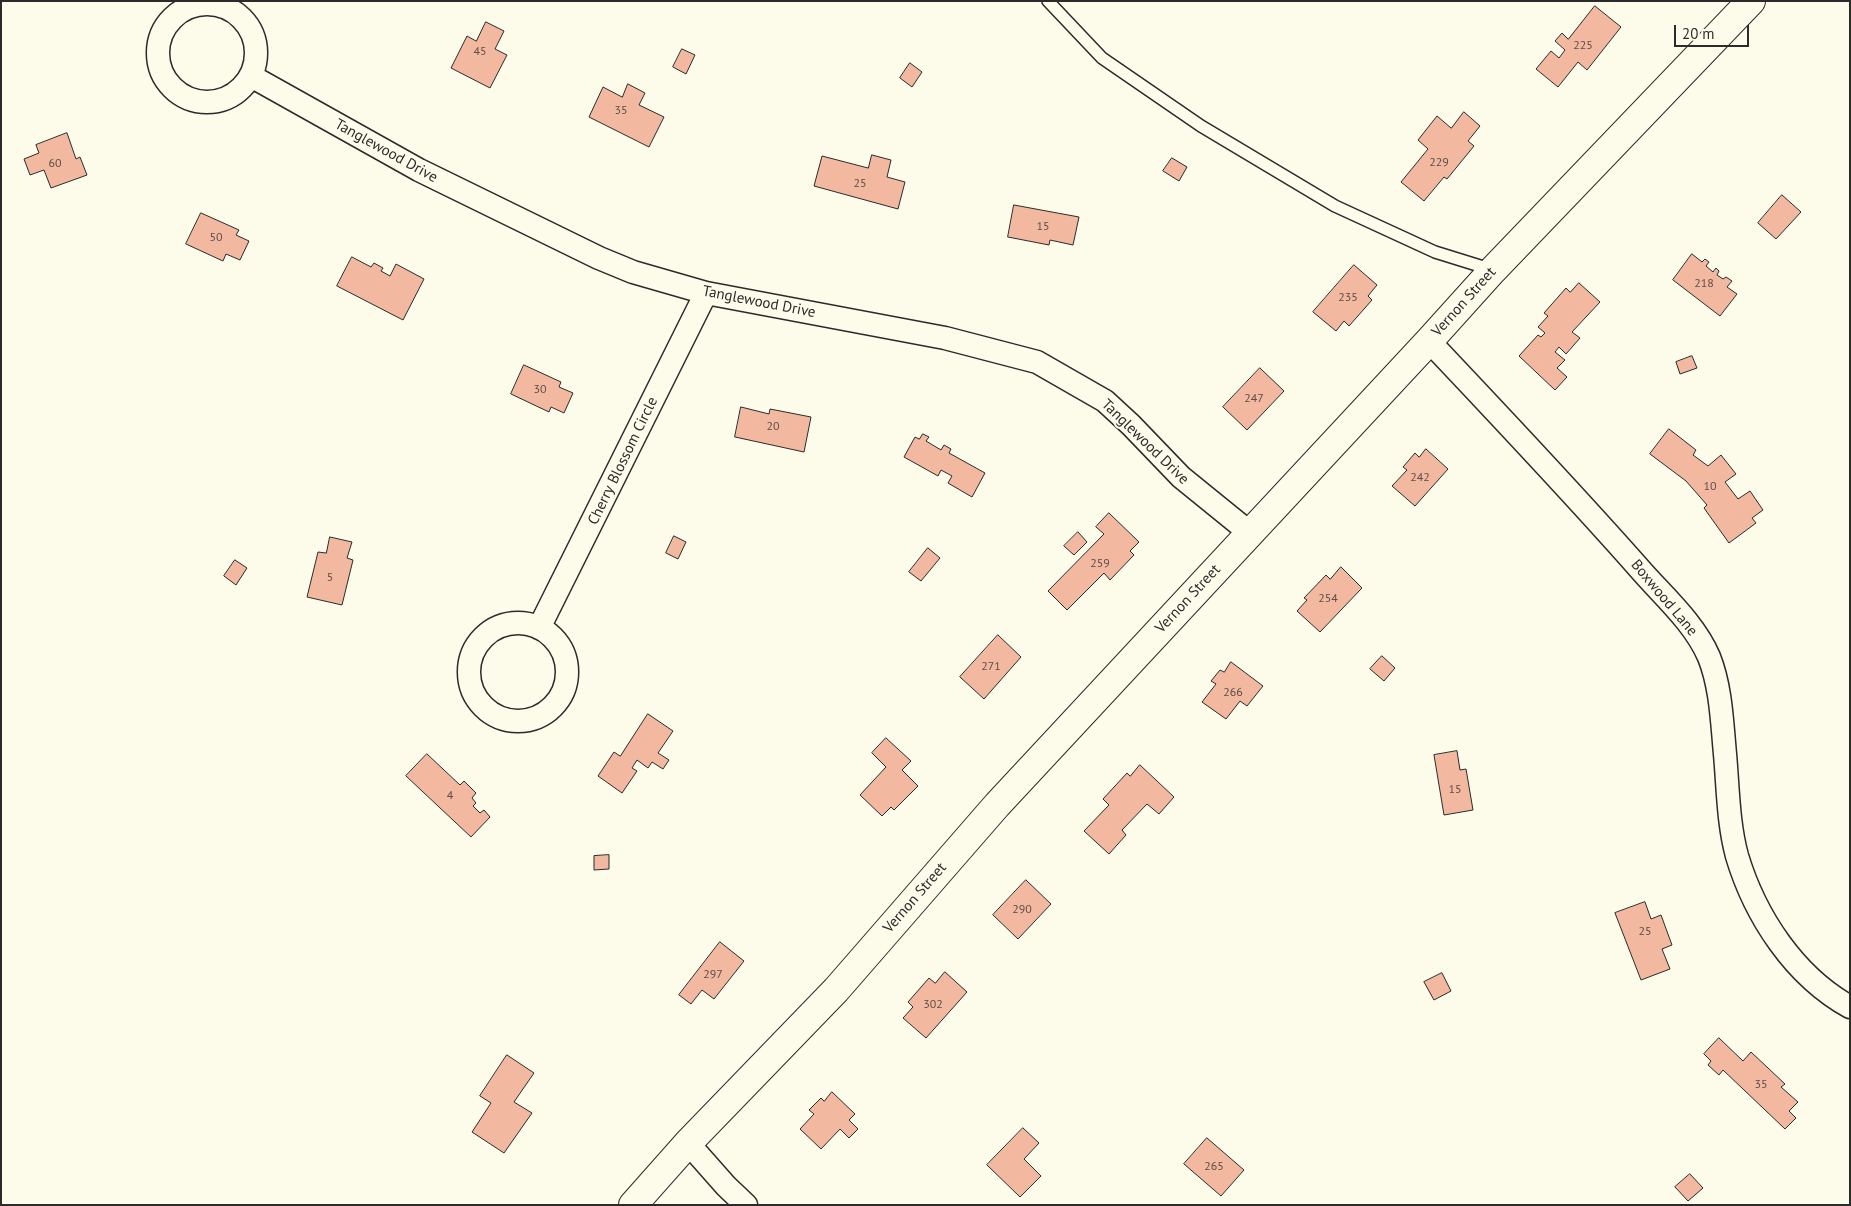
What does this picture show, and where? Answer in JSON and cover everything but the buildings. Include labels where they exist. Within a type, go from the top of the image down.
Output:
[{"type":"main road","name":"Vernon Street","points":[[633,1205],[688,1143],[836,990],[997,805],[1493,270],[1752,1]]},
{"type":"street","points":[[211,5],[223,7],[234,12],[243,20],[255,41],[256,59],[251,76],[237,92],[223,99],[208,102],[187,98],[170,85],[160,67],[159,45],[162,34],[168,24],[187,8],[211,5]]},
{"type":"street","name":"Tanglewood Drive","points":[[251,76],[419,170],[599,258],[657,280],[706,293],[945,338],[1037,362],[1105,401],[1131,425],[1181,478],[1250,533]]},
{"type":"street","name":"Cherry Blossom Circle","points":[[540,628],[706,293]]},
{"type":"street","name":"Boxwood Lane","points":[[1429,341],[1602,526],[1690,625],[1708,656],[1718,689],[1731,822],[1737,854],[1749,890],[1767,924],[1788,954],[1825,990],[1850,1007]]},
{"type":"street","points":[[518,623],[540,628],[560,646],[565,659],[567,673],[559,698],[544,712],[525,720],[511,720],[498,716],[486,709],[473,692],[469,671],[474,650],[480,640],[497,627],[518,623]]},
{"type":"street","points":[[688,1143],[726,1186],[746,1205]]},
{"type":"lane","points":[[1048,1],[1102,58],[1226,141],[1335,206],[1435,252],[1493,270]]}]
